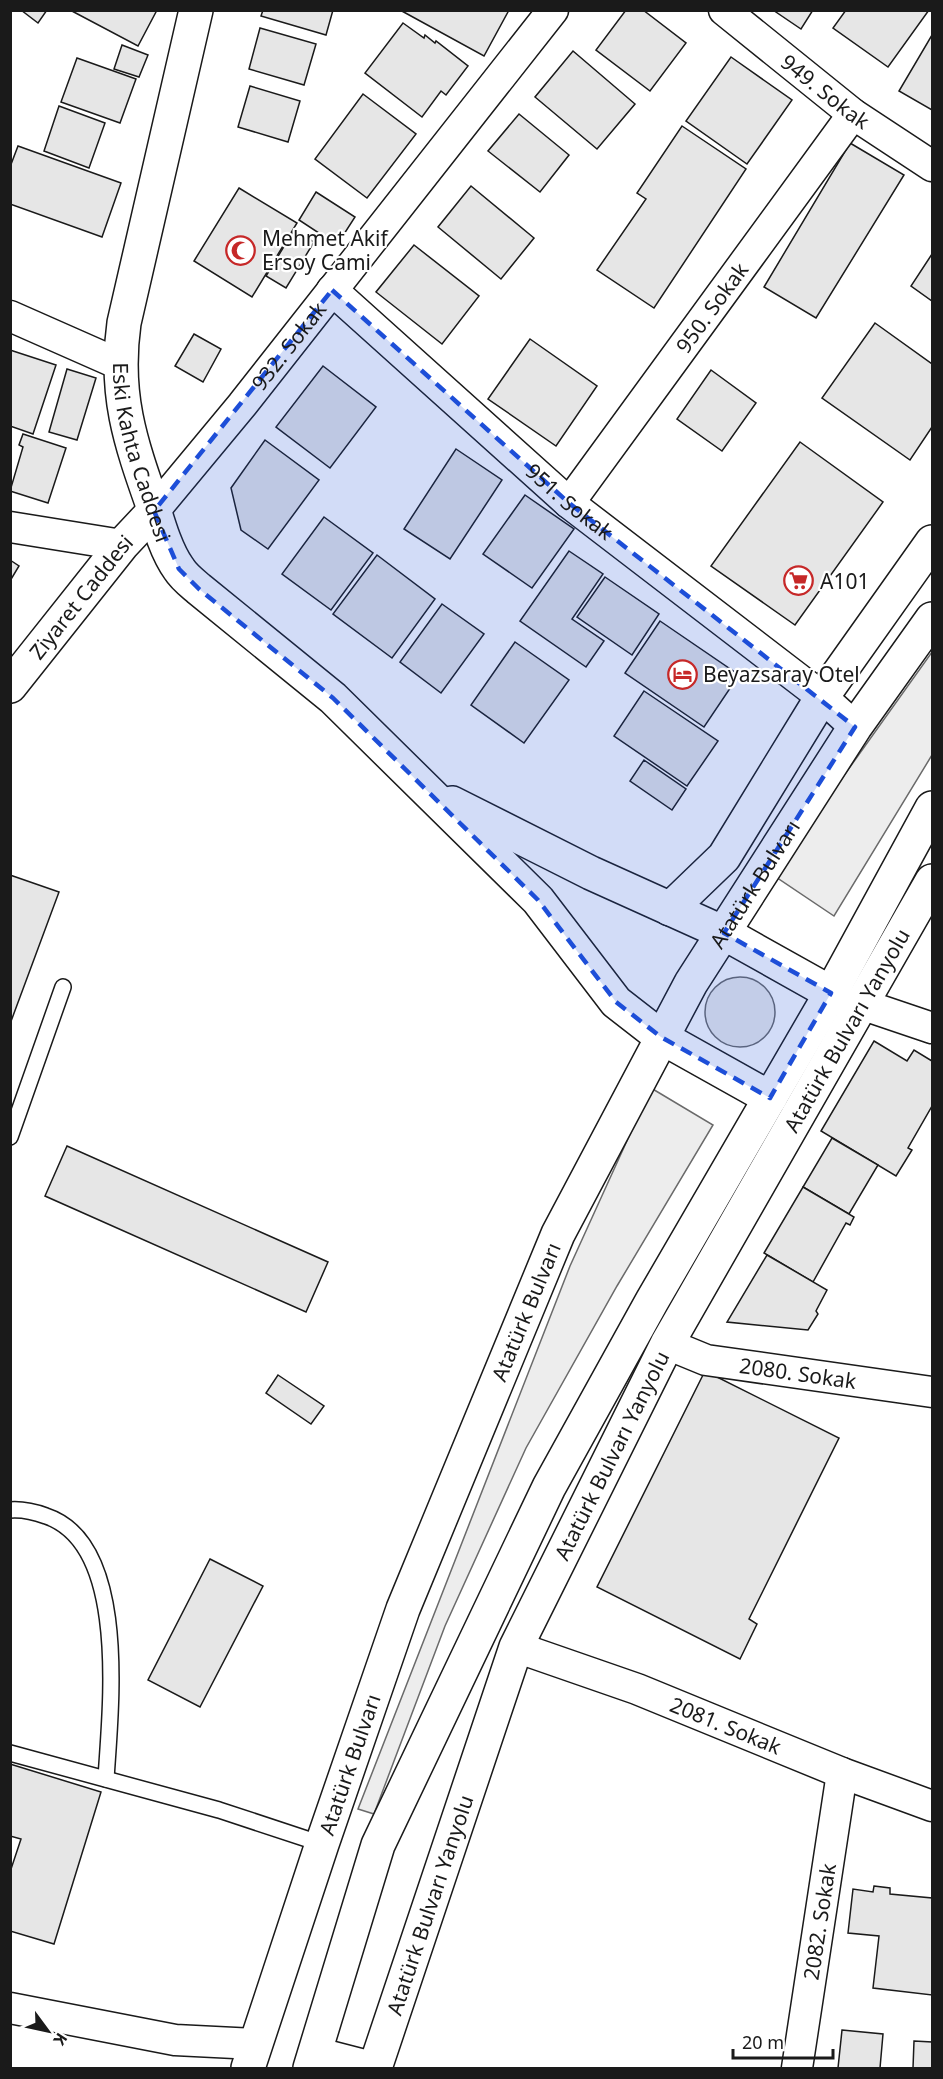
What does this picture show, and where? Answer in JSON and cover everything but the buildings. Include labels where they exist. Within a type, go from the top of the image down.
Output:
[{"type":"main road","name":"Eski Kahta Caddesi","points":[[196,10],[124,323],[121,365],[128,429],[154,511],[179,569],[198,589],[333,698],[537,900],[616,1002],[661,1037],[770,1098]]},
{"type":"main road","name":"Ziyaret Caddesi","points":[[10,686],[122,545],[154,511]]},
{"type":"main road","points":[[670,909],[724,857],[822,697],[933,542]]},
{"type":"main road","name":"Atatürk Bulvarı","points":[[252,2056],[403,1609],[558,1234],[691,983],[855,727],[933,619]]},
{"type":"main road","points":[[423,789],[591,873],[724,933],[846,998]]},
{"type":"main road","points":[[312,2060],[378,1845],[549,1487],[652,1300],[770,1098],[846,998],[933,808]]},
{"type":"main road","name":"Atatürk Bulvarı Yanyolu","points":[[375,2068],[516,1647],[667,1344],[846,998],[933,881]]},
{"type":"street","name":"932. Sokak","points":[[154,511],[242,405],[553,10]]},
{"type":"street","name":"949. Sokak","points":[[724,10],[853,114],[933,165]]},
{"type":"street","name":"950. Sokak","points":[[569,503],[853,114]]},
{"type":"street","name":"951. Sokak","points":[[332,290],[569,503],[822,697],[855,727]]},
{"type":"street","points":[[10,316],[121,365]]},
{"type":"street","points":[[10,527],[122,545]]},
{"type":"street","points":[[846,998],[933,1028]]},
{"type":"street","name":"2080. Sokak","points":[[667,1344],[706,1360],[933,1392]]},
{"type":"street","name":"2081. Sokak","points":[[516,1647],[638,1689],[842,1773],[933,1806]]},
{"type":"street","name":"2082. Sokak","points":[[797,2068],[842,1773]]},
{"type":"street","points":[[10,2008],[252,2056]]},
{"type":"street","points":[[312,2060],[375,2068]]},
{"type":"lane","points":[[10,1137],[63,987]]},
{"type":"lane","points":[[10,1510],[34,1512],[53,1518],[83,1543],[93,1560],[104,1603],[111,1651],[106,1779]]},
{"type":"lane","points":[[10,1753],[219,1810],[322,1844]]},
{"type":"highlighted area","points":[[332,290],[569,503],[855,727],[724,933],[831,993],[770,1098],[661,1037],[616,1002],[538,900],[333,698],[199,589],[179,569],[154,511]]},
{"type":"shaded area","points":[[932,652],[932,755],[834,916],[773,875]]},
{"type":"shaded area","points":[[740,977],[753,980],[765,987],[772,999],[775,1012],[772,1025],[765,1037],[753,1044],[740,1047],[727,1044],[715,1037],[708,1025],[705,1012],[708,999],[715,987],[727,980]]},
{"type":"shaded area","points":[[651,1088],[713,1125],[617,1286],[526,1448],[445,1626],[374,1814],[358,1809],[570,1266]]},
{"type":"place","name":"Mehmet Akif Ersoy Cami","points":[[241,250]]},
{"type":"place","name":"A101","points":[[799,581]]},
{"type":"place","name":"Beyazsaray Otel","points":[[682,674]]}]
